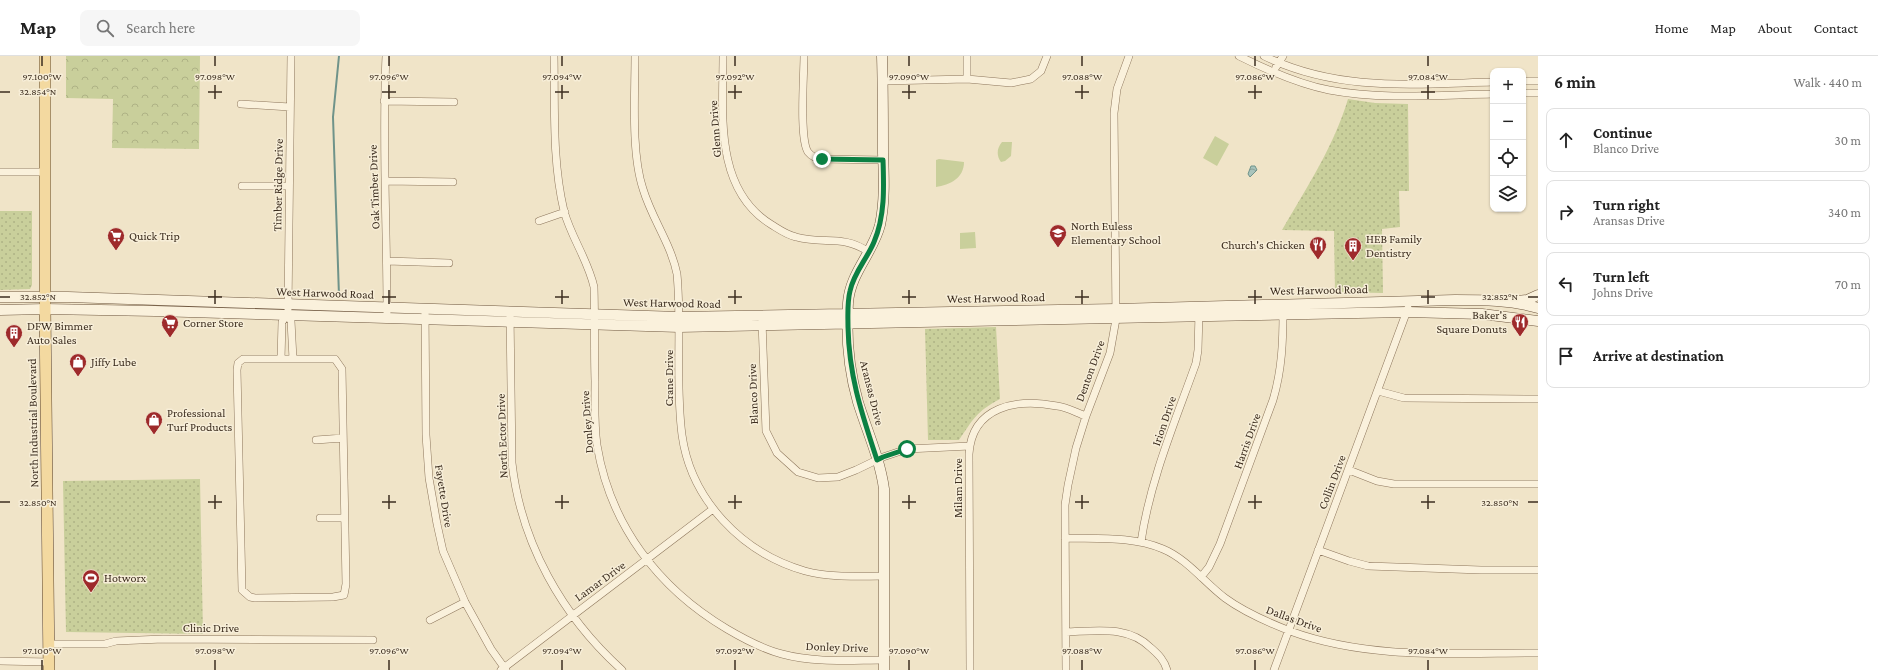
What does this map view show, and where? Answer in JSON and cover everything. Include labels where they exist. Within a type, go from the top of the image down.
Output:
[{"type":"main road","name":"North Industrial Boulevard","points":[[45,56],[45,309],[49,666]]},
{"type":"main road","name":"Aransas Drive","points":[[882,56],[883,160],[881,216],[879,227],[869,252],[852,284],[848,314],[848,353],[854,388],[877,460],[884,489],[884,665]]},
{"type":"main road","points":[[1507,302],[1527,300],[1538,295]]},
{"type":"main road","name":"West Harwood Road","points":[[0,297],[154,300],[288,310]]},
{"type":"main road","points":[[152,311],[154,300]]},
{"type":"main road","name":"West Harwood Road","points":[[0,310],[288,310],[679,322],[762,321],[848,325],[1038,320],[1199,306],[1474,300],[1507,302],[1538,308]]},
{"type":"main road","name":"West Harwood Road","points":[[762,321],[848,314],[1037,310],[1200,317],[1407,312],[1482,314],[1538,321]]},
{"type":"main road","points":[[1037,310],[1038,320]]},
{"type":"street","name":"Timber Ridge Drive","points":[[288,310],[288,186],[291,56]]},
{"type":"street","name":"Oak Timber Drive","points":[[386,56],[384,101],[387,313]]},
{"type":"street","name":"Donley Drive","points":[[554,56],[556,172],[565,212],[594,287],[595,410],[597,444],[602,466],[617,511],[635,544],[658,574],[695,608],[740,636],[782,654],[813,660],[884,665]]},
{"type":"street","name":"Crane Drive","points":[[635,56],[636,148],[642,188],[674,262],[678,285],[680,412],[684,446],[693,474],[713,509],[743,539],[771,557],[787,564],[821,574],[884,576]]},
{"type":"street","name":"Glenn Drive","points":[[723,56],[724,140],[730,170],[736,188],[754,211],[765,221],[789,236],[808,241],[846,241],[856,244],[869,252]]},
{"type":"street","points":[[804,56],[804,128],[808,152],[813,157],[822,159],[883,160]]},
{"type":"street","points":[[967,56],[967,79]]},
{"type":"street","points":[[883,81],[967,79],[1012,83],[1031,79],[1041,71],[1047,56]]},
{"type":"street","name":"Denton Drive","points":[[1066,670],[1065,538],[1068,485],[1086,416],[1110,353],[1116,314],[1114,113],[1117,89],[1129,56]]},
{"type":"street","points":[[1239,56],[1273,72],[1314,86],[1340,92],[1416,95],[1490,94]]},
{"type":"street","points":[[1264,56],[1278,63],[1342,81],[1415,84],[1490,82]]},
{"type":"street","points":[[1273,72],[1283,56]]},
{"type":"street","points":[[1340,92],[1342,81]]},
{"type":"street","points":[[1526,81],[1538,81]]},
{"type":"street","points":[[1415,84],[1416,95]]},
{"type":"street","points":[[1526,93],[1538,93]]},
{"type":"street","points":[[384,101],[454,102]]},
{"type":"street","points":[[241,104],[290,107]]},
{"type":"street","points":[[0,172],[45,172]]},
{"type":"street","points":[[386,182],[453,182]]},
{"type":"street","points":[[242,186],[288,186]]},
{"type":"street","points":[[539,221],[565,212]]},
{"type":"street","points":[[387,261],[449,263]]},
{"type":"street","name":"Collin Drive","points":[[1274,670],[1407,312],[1409,301]]},
{"type":"street","name":"Harris Drive","points":[[1201,577],[1209,567],[1220,544],[1277,387],[1283,347],[1284,304]]},
{"type":"street","name":"Irion Drive","points":[[1141,542],[1147,506],[1154,481],[1196,363],[1200,317],[1199,306]]},
{"type":"street","points":[[288,310],[292,321],[293,359]]},
{"type":"street","points":[[282,359],[282,322],[288,310]]},
{"type":"street","name":"Fayette Drive","points":[[425,314],[426,435],[436,524],[443,551],[465,602],[504,669]]},
{"type":"street","name":"North Ector Drive","points":[[510,317],[514,482],[532,544],[545,571],[572,616],[588,637],[622,670]]},
{"type":"street","name":"Blanco Drive","points":[[762,321],[766,431],[777,453],[798,472],[818,478],[838,477],[883,457],[907,449],[970,446]]},
{"type":"street","points":[[243,359],[282,359],[335,359],[340,363],[342,368],[346,592],[344,595],[334,597],[255,598],[245,594],[242,590],[238,363],[243,359]]},
{"type":"street","points":[[1378,391],[1404,398],[1538,399]]},
{"type":"street","name":"Milam Drive","points":[[970,670],[970,446],[976,428],[989,414],[1008,405],[1057,406],[1086,416]]},
{"type":"street","points":[[316,440],[343,438]]},
{"type":"street","points":[[1349,470],[1377,481],[1394,484],[1538,484]]},
{"type":"street","name":"Lamar Drive","points":[[504,669],[713,509]]},
{"type":"street","points":[[320,518],[344,518]]},
{"type":"street","name":"Dallas Drive","points":[[1065,538],[1128,540],[1141,542],[1164,550],[1201,577],[1234,604],[1264,620],[1320,640],[1370,650],[1424,653],[1538,653]]},
{"type":"street","points":[[1318,550],[1368,566],[1481,570],[1538,570]]},
{"type":"street","points":[[430,620],[465,602]]},
{"type":"street","points":[[1066,632],[1112,630],[1125,632],[1146,643],[1160,656],[1167,670]]},
{"type":"street","name":"Clinic Drive","points":[[49,644],[105,644],[116,641],[163,639],[373,640]]},
{"type":"street","points":[[0,661],[49,666]]},
{"type":"green space","points":[[66,56],[200,56],[199,149],[112,148],[113,99],[66,98]]},
{"type":"green space","points":[[1348,99],[1375,103],[1408,104],[1409,191],[1399,191],[1400,227],[1382,229],[1383,293],[1335,292],[1334,231],[1282,230],[1328,150]]},
{"type":"green space","points":[[1215,136],[1229,144],[1217,166],[1203,158]]},
{"type":"green space","points":[[1002,142],[1012,142],[1011,156],[1005,161],[1001,162],[998,157],[998,152]]},
{"type":"green space","points":[[939,159],[964,162],[962,172],[955,180],[936,187],[936,160]]},
{"type":"green space","points":[[0,211],[32,211],[32,285],[30,289],[0,290]]},
{"type":"green space","points":[[975,232],[976,248],[960,249],[960,233]]},
{"type":"green space","points":[[996,327],[1000,399],[976,416],[959,440],[928,440],[925,329]]},
{"type":"green space","points":[[200,479],[203,634],[66,632],[63,481]]},
{"type":"water","points":[[1251,166],[1255,166],[1257,170],[1250,177],[1248,174]]},
{"type":"waterway","points":[[339,56],[333,117],[339,296]]},
{"type":"place","name":"North Euless Elementary School","points":[[1058,248]]},
{"type":"place","name":"Quick Trip","points":[[116,251]]},
{"type":"place","name":"Church's Chicken","points":[[1318,260]]},
{"type":"place","name":"HEB Family Dentistry","points":[[1353,261]]},
{"type":"place","name":"Baker's Square Donuts","points":[[1520,337]]},
{"type":"place","name":"Corner Store","points":[[170,338]]},
{"type":"place","name":"DFW Bimmer Auto Sales","points":[[14,348]]},
{"type":"place","name":"Jiffy Lube","points":[[78,377]]},
{"type":"place","name":"Professional Turf Products","points":[[154,435]]},
{"type":"place","name":"Hotworx","points":[[91,593]]},
{"type":"route","points":[[822,159],[883,160],[884,191],[879,227],[874,242],[856,274],[850,291],[848,303],[848,353],[854,388],[877,460],[907,449]]}]
